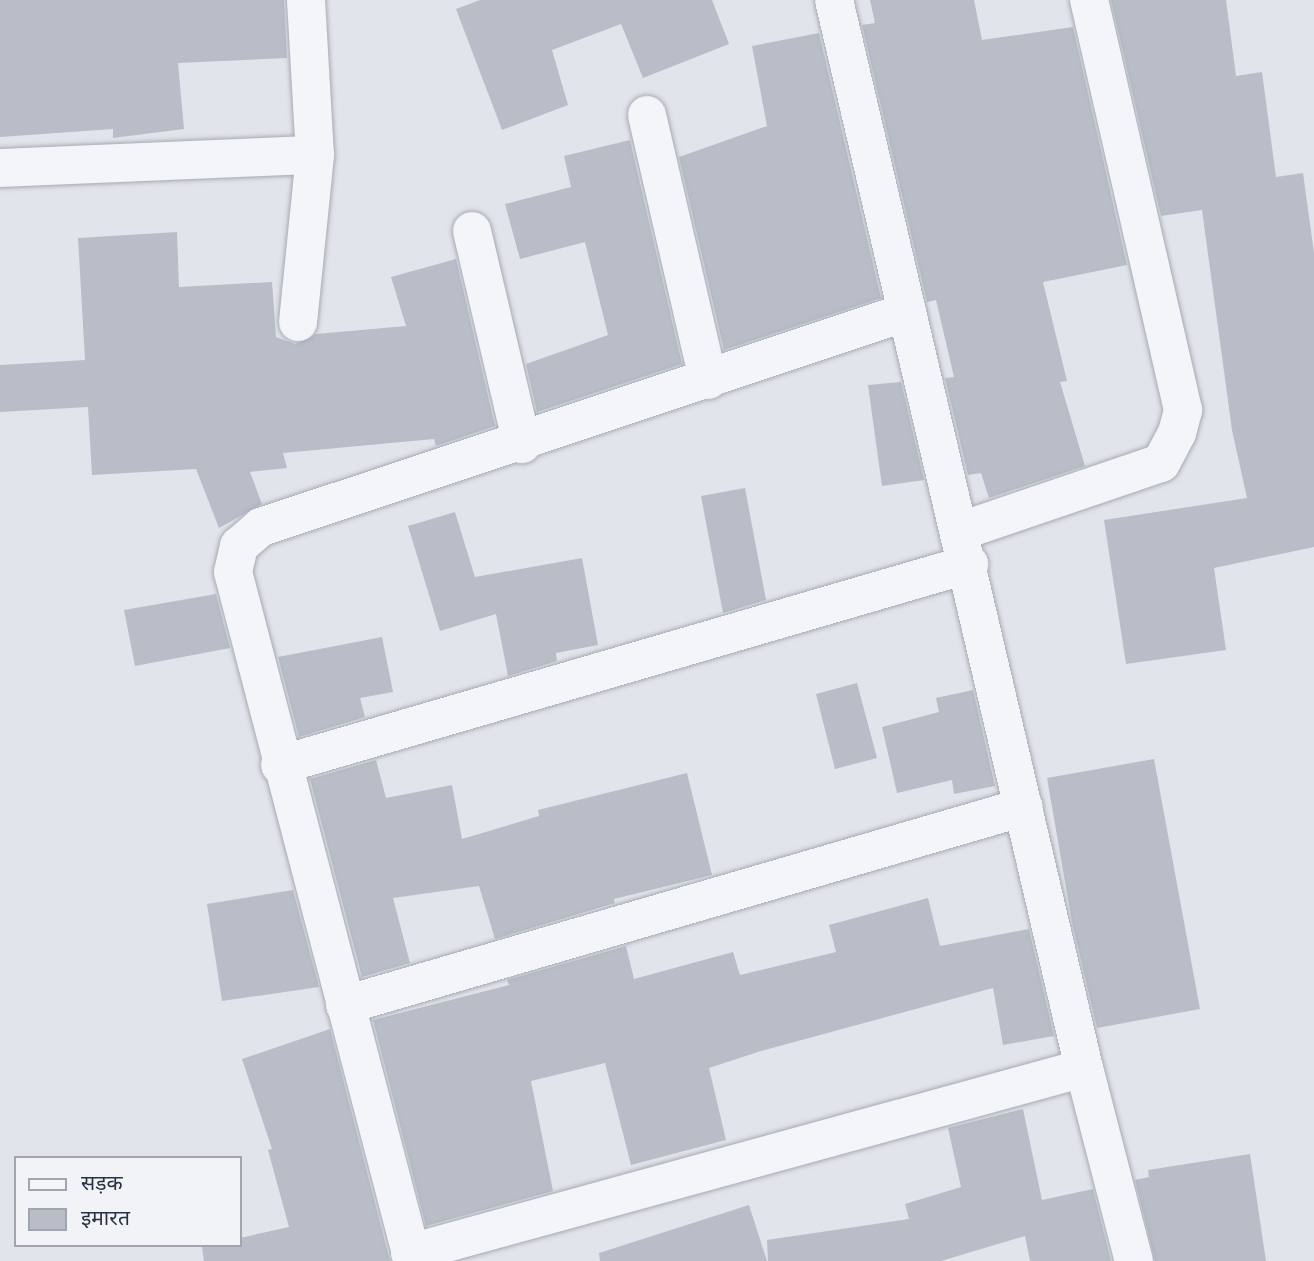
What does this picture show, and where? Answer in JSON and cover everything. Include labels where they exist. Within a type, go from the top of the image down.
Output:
[{"type":"street","points":[[298,322],[315,155],[306,0]]},
{"type":"street","points":[[834,0],[965,547],[1084,1068],[1134,1261]]},
{"type":"street","points":[[280,765],[965,547],[1161,463],[1177,433],[1182,411],[1089,0]]},
{"type":"street","points":[[647,115],[708,380]]},
{"type":"street","points":[[0,167],[315,155]]},
{"type":"street","points":[[472,230],[522,443]]},
{"type":"street","points":[[907,312],[522,443],[261,527],[239,546],[233,572],[280,765],[412,1257],[1084,1068]]},
{"type":"street","points":[[345,1005],[1024,807]]},
{"type":"building","points":[[0,0],[284,0],[287,58],[178,63],[184,129],[113,138],[113,129],[0,137]]},
{"type":"building","points":[[480,0],[712,0],[729,44],[643,78],[621,24],[552,50],[568,105],[502,130],[456,9]]},
{"type":"building","points":[[870,0],[974,0],[982,40],[1073,27],[1127,265],[1043,282],[1067,381],[1060,382],[1085,466],[989,498],[981,473],[968,475],[945,378],[954,377],[936,300],[927,302],[862,25],[875,23]]},
{"type":"building","points":[[1111,0],[1226,0],[1236,76],[1262,72],[1276,177],[1303,173],[1314,253],[1314,547],[1214,568],[1226,650],[1126,664],[1104,520],[1247,498],[1232,430],[1202,210],[1161,216]]},
{"type":"building","points":[[819,33],[881,298],[724,350],[679,157],[767,126],[752,46]]},
{"type":"building","points":[[630,140],[682,364],[537,412],[526,364],[608,335],[585,242],[520,259],[505,204],[571,187],[564,156]]},
{"type":"building","points":[[177,232],[179,287],[272,282],[276,337],[295,344],[316,334],[406,326],[391,277],[456,259],[495,426],[436,446],[434,439],[283,453],[287,468],[250,472],[262,504],[219,528],[196,469],[92,475],[88,407],[0,412],[0,365],[85,360],[78,238]]},
{"type":"building","points":[[901,382],[924,480],[882,486],[868,385]]},
{"type":"building","points":[[745,488],[766,600],[723,613],[701,496]]},
{"type":"building","points":[[455,512],[475,577],[582,558],[598,645],[556,653],[557,661],[508,676],[496,614],[440,631],[408,526]]},
{"type":"building","points":[[216,594],[230,648],[135,666],[124,610]]},
{"type":"building","points":[[382,637],[393,692],[360,698],[365,717],[299,737],[278,657]]},
{"type":"building","points":[[857,683],[877,758],[835,769],[816,694]]},
{"type":"building","points":[[973,690],[995,786],[954,794],[952,780],[897,793],[882,727],[939,712],[936,698]]},
{"type":"building","points":[[1154,759],[1200,1009],[1097,1028],[1072,922],[1047,778]]},
{"type":"building","points":[[376,760],[386,798],[452,785],[462,839],[539,816],[538,810],[687,773],[712,875],[614,899],[615,903],[495,939],[479,886],[393,898],[410,963],[362,977],[310,779]]},
{"type":"building","points":[[293,890],[319,987],[222,1001],[207,904]]},
{"type":"building","points":[[928,898],[940,946],[1029,929],[1054,1036],[1003,1045],[993,988],[761,1051],[709,1068],[726,1140],[631,1165],[605,1063],[531,1081],[553,1191],[426,1226],[373,1020],[509,985],[507,980],[626,946],[634,979],[733,952],[740,975],[836,952],[829,925]]},
{"type":"building","points":[[330,1029],[390,1261],[204,1261],[202,1247],[242,1247],[242,1238],[289,1227],[268,1150],[272,1149],[242,1059]]},
{"type":"building","points":[[1023,1109],[1042,1200],[1093,1189],[1111,1261],[1030,1261],[1025,1236],[941,1261],[768,1261],[767,1240],[909,1219],[905,1204],[961,1187],[948,1128]]},
{"type":"building","points":[[1250,1154],[1266,1261],[1155,1261],[1135,1180],[1149,1177],[1148,1170]]},
{"type":"building","points":[[749,1205],[767,1261],[600,1261],[599,1253]]}]
